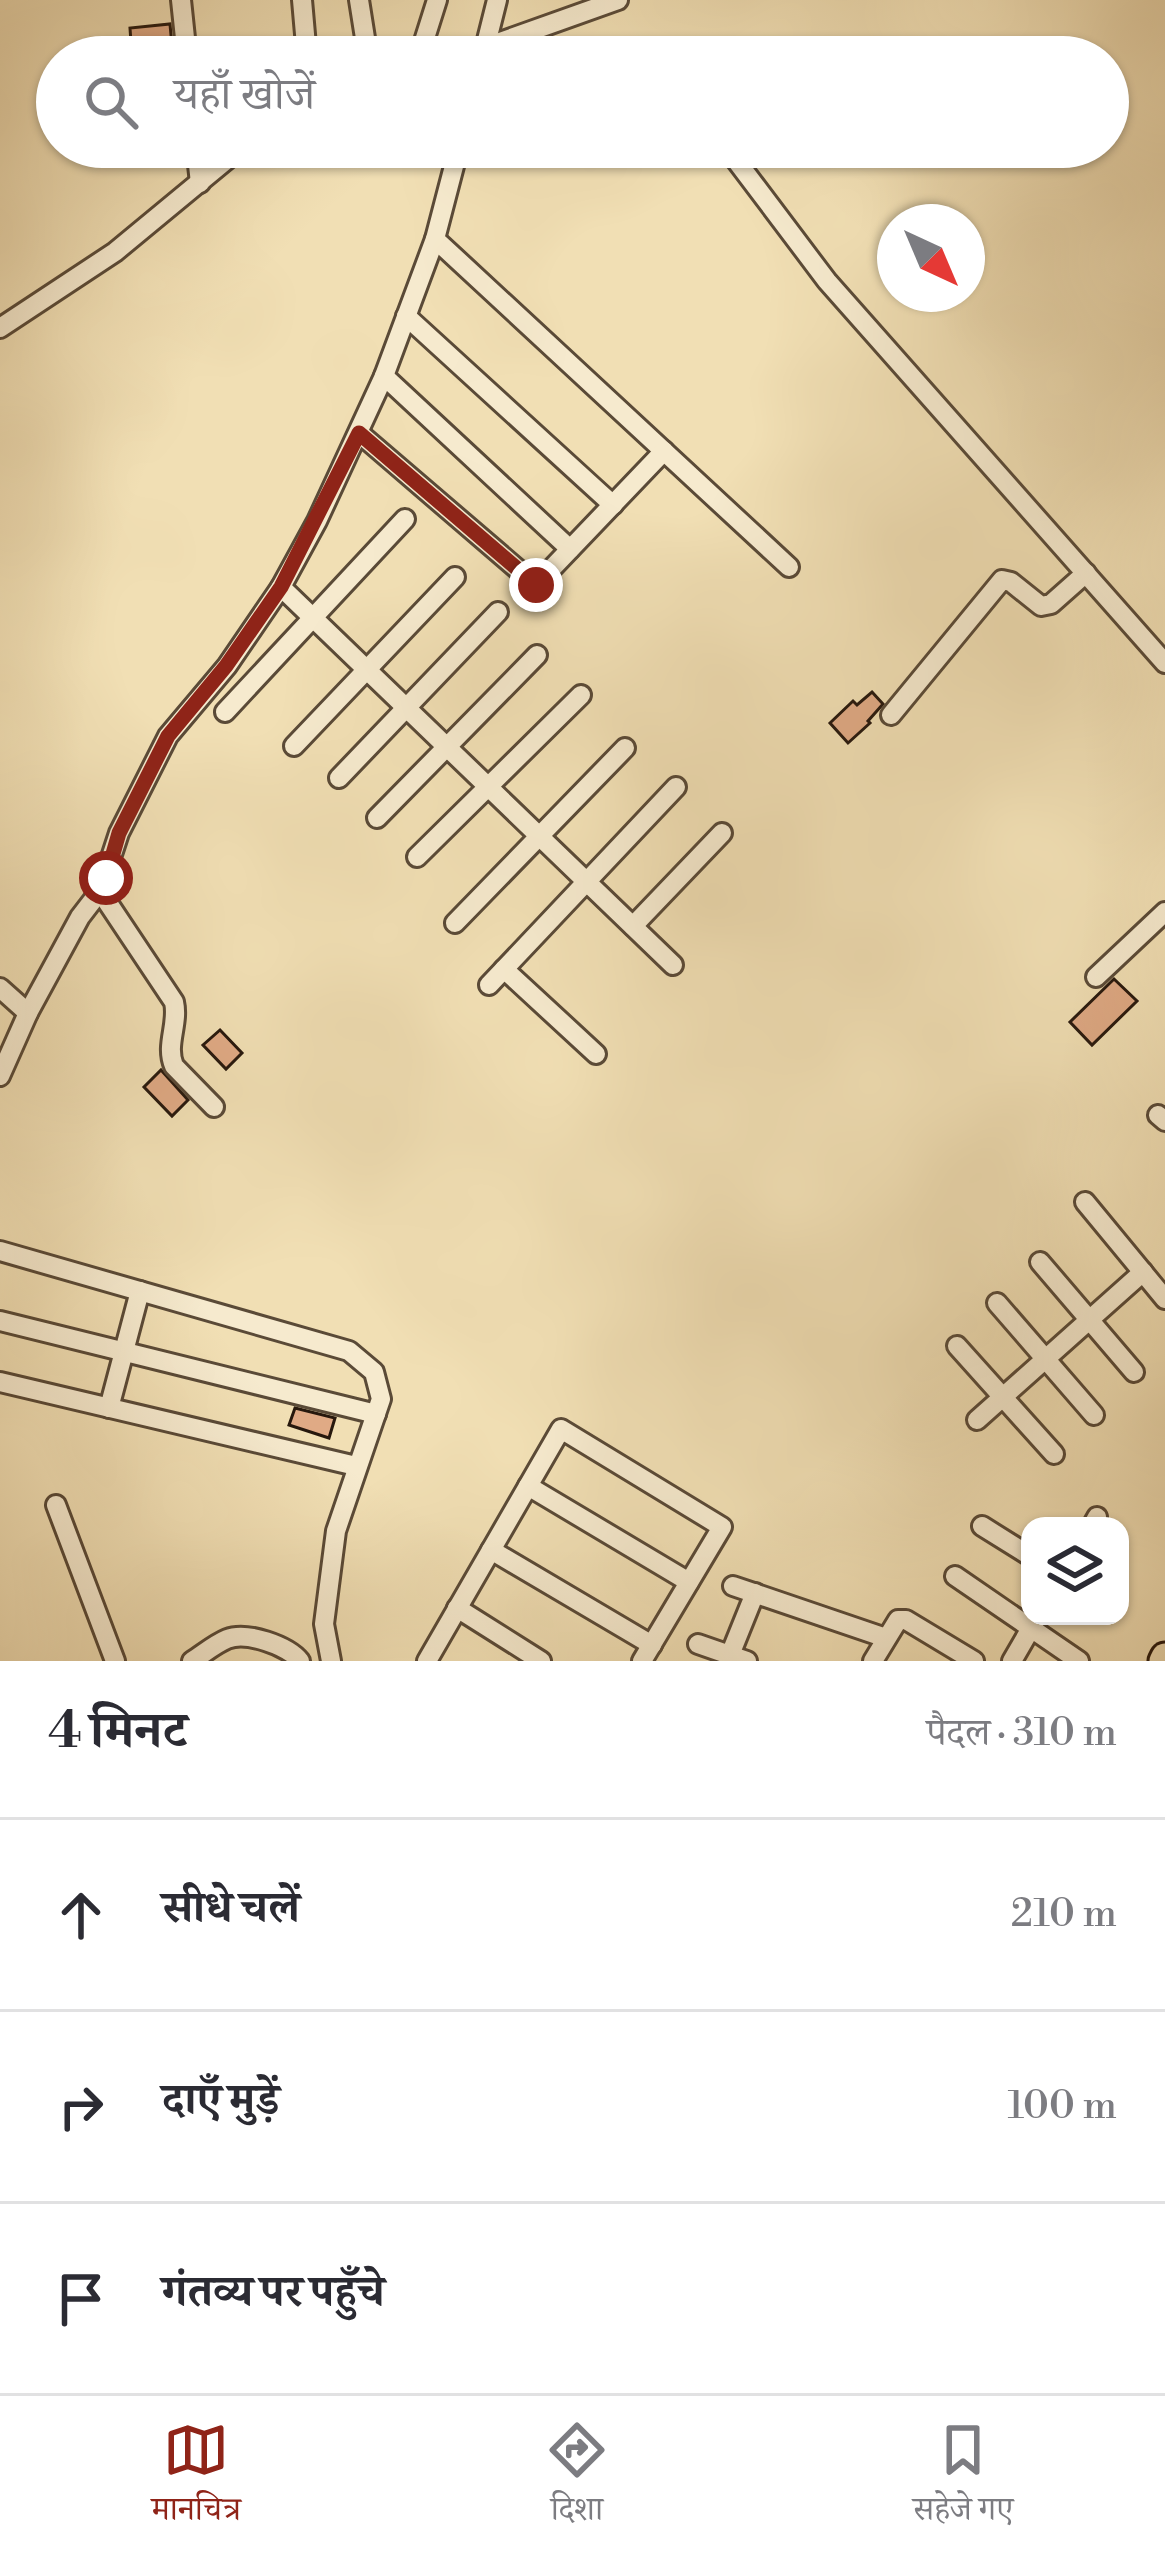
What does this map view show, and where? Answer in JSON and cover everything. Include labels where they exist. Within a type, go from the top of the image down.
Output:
[{"type":"street","points":[[181,0],[185,36]]},
{"type":"street","points":[[302,0],[306,36]]},
{"type":"street","points":[[359,0],[365,36]]},
{"type":"street","points":[[426,36],[437,0]]},
{"type":"street","points":[[488,36],[497,0]]},
{"type":"street","points":[[525,36],[618,0]]},
{"type":"street","points":[[198,168],[200,183]]},
{"type":"street","points":[[0,328],[115,252],[218,168]]},
{"type":"street","points":[[0,1076],[28,1013],[80,917],[100,891],[119,833],[168,736],[226,666],[281,587],[359,433],[435,239],[454,168]]},
{"type":"street","points":[[742,168],[827,281],[1165,663]]},
{"type":"street","points":[[435,239],[789,567]]},
{"type":"street","points":[[406,316],[613,505]]},
{"type":"street","points":[[384,376],[570,549]]},
{"type":"street","points":[[359,433],[536,585],[664,451]]},
{"type":"street","points":[[225,712],[405,519]]},
{"type":"street","points":[[892,715],[1002,580],[1012,582],[1041,606],[1051,604],[1086,573]]},
{"type":"street","points":[[294,746],[455,577]]},
{"type":"street","points":[[281,587],[674,964]]},
{"type":"street","points":[[339,778],[498,612]]},
{"type":"street","points":[[377,818],[537,655]]},
{"type":"street","points":[[417,857],[581,694]]},
{"type":"street","points":[[454,923],[625,748]]},
{"type":"street","points":[[489,985],[676,787]]},
{"type":"street","points":[[634,926],[722,832]]},
{"type":"street","points":[[100,891],[173,1002],[170,1058],[174,1066],[214,1107]]},
{"type":"street","points":[[1096,977],[1165,912]]},
{"type":"street","points":[[504,968],[596,1054]]},
{"type":"street","points":[[0,988],[28,1013]]},
{"type":"street","points":[[1085,1202],[1165,1299]]},
{"type":"street","points":[[0,1251],[349,1351],[364,1360],[381,1385],[376,1414],[336,1531],[324,1624],[331,1661]]},
{"type":"street","points":[[1040,1262],[1134,1372]]},
{"type":"street","points":[[977,1420],[1143,1272]]},
{"type":"street","points":[[109,1408],[140,1291]]},
{"type":"street","points":[[997,1303],[1094,1414]]},
{"type":"street","points":[[0,1321],[376,1414]]},
{"type":"street","points":[[957,1346],[1054,1454]]},
{"type":"street","points":[[0,1382],[356,1466]]},
{"type":"street","points":[[427,1661],[491,1550],[561,1429],[722,1527],[647,1653],[491,1550]]},
{"type":"street","points":[[528,1486],[689,1582]]},
{"type":"street","points":[[56,1505],[115,1661]]},
{"type":"street","points":[[982,1526],[1021,1550]]},
{"type":"street","points":[[955,1576],[1021,1614]]},
{"type":"street","points":[[733,1586],[886,1638]]},
{"type":"street","points":[[698,1644],[739,1658],[754,1593]]},
{"type":"street","points":[[457,1609],[542,1661]]},
{"type":"street","points":[[873,1661],[898,1620],[974,1661]]},
{"type":"street","points":[[1012,1661],[1033,1625]]},
{"type":"street","points":[[1038,1625],[1079,1661]]},
{"type":"street","points":[[192,1661],[239,1636],[288,1648],[300,1661]]},
{"type":"building","points":[[170,24],[171,36],[131,36],[130,28]]},
{"type":"building","points":[[872,692],[883,704],[848,743],[830,723],[853,701],[857,705]]},
{"type":"building","points":[[1114,979],[1137,1001],[1092,1045],[1070,1022]]},
{"type":"building","points":[[220,1030],[242,1053],[226,1069],[203,1045]]},
{"type":"building","points":[[161,1070],[188,1100],[172,1116],[144,1087]]},
{"type":"building","points":[[295,1408],[335,1418],[329,1438],[289,1425]]},
{"type":"route","points":[[106,878],[119,833],[168,736],[226,666],[281,587],[359,433],[536,585]]}]
